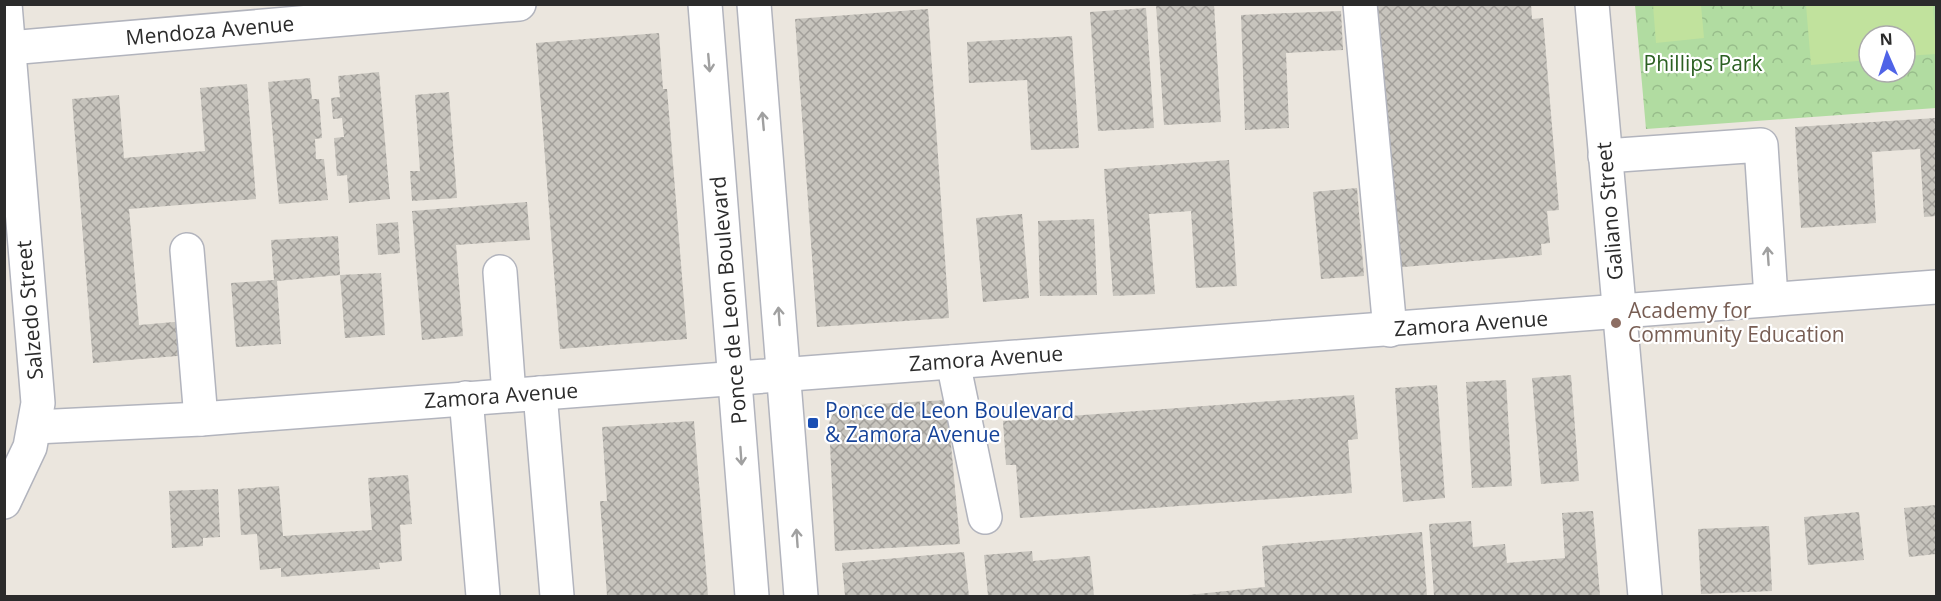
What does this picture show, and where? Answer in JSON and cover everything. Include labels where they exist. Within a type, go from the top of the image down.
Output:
[{"type":"street","name":"Salzedo Street","points":[[4,502],[30,447],[38,403],[10,150],[9,48],[5,4]]},
{"type":"street","name":"Mendoza Avenue","points":[[9,48],[348,12],[519,4]]},
{"type":"street","name":"Ponce de Leon Boulevard","points":[[705,4],[752,597]]},
{"type":"street","points":[[754,4],[801,597]]},
{"type":"street","points":[[1360,4],[1390,330]]},
{"type":"street","name":"Galiano Street","points":[[1592,4],[1645,597]]},
{"type":"street","points":[[1605,156],[1761,145],[1771,298]]},
{"type":"street","points":[[188,250],[201,419]]},
{"type":"street","points":[[500,272],[524,394],[557,597]]},
{"type":"street","name":"Zamora Avenue","points":[[35,427],[201,419],[735,377],[1390,330],[1936,286]]},
{"type":"street","points":[[953,362],[985,517]]},
{"type":"street","points":[[466,398],[483,597]]},
{"type":"green space","name":"Phillips Park","points":[[1635,5],[1936,5],[1936,108],[1646,129]]},
{"type":"green space","points":[[1653,5],[1701,5],[1704,38],[1656,43]]},
{"type":"green space","points":[[1806,5],[1933,5],[1936,54],[1917,55],[1917,24],[1857,24],[1857,61],[1811,65]]},
{"type":"building","points":[[1214,4],[1221,122],[1164,125],[1156,5]]},
{"type":"building","points":[[1370,4],[1531,4],[1532,19],[1543,18],[1559,210],[1547,211],[1550,243],[1541,244],[1542,255],[1392,268]]},
{"type":"building","points":[[1146,8],[1154,128],[1098,131],[1090,12]]},
{"type":"building","points":[[928,9],[949,318],[817,327],[795,19]]},
{"type":"building","points":[[1341,11],[1343,50],[1286,53],[1289,128],[1245,130],[1241,15]]},
{"type":"building","points":[[659,33],[663,89],[667,89],[687,339],[560,349],[536,43]]},
{"type":"building","points":[[1072,36],[1079,148],[1031,150],[1027,80],[969,83],[967,42]]},
{"type":"building","points":[[379,72],[390,199],[349,203],[347,175],[337,176],[334,138],[344,137],[342,118],[333,119],[331,98],[340,97],[338,76]]},
{"type":"building","points":[[310,78],[312,99],[319,99],[322,138],[315,139],[316,159],[324,159],[328,200],[279,204],[268,82]]},
{"type":"building","points":[[247,84],[256,199],[129,209],[139,325],[186,321],[189,355],[93,363],[72,99],[119,95],[124,158],[205,151],[200,88]]},
{"type":"building","points":[[449,92],[457,198],[412,201],[410,171],[420,171],[415,95]]},
{"type":"building","points":[[1936,118],[1936,216],[1924,217],[1920,149],[1872,152],[1876,223],[1801,228],[1795,127]]},
{"type":"building","points":[[1229,160],[1237,286],[1196,288],[1191,211],[1149,214],[1155,294],[1113,296],[1104,169]]},
{"type":"building","points":[[1357,188],[1364,276],[1321,279],[1313,192]]},
{"type":"building","points":[[527,202],[530,240],[456,245],[463,336],[422,340],[412,211]]},
{"type":"building","points":[[1022,214],[1029,298],[983,302],[976,218]]},
{"type":"building","points":[[1094,219],[1097,295],[1040,296],[1038,221]]},
{"type":"building","points":[[398,222],[400,253],[378,255],[376,224]]},
{"type":"building","points":[[338,236],[340,275],[277,281],[281,344],[236,347],[231,283],[274,280],[271,240]]},
{"type":"building","points":[[381,273],[385,335],[345,338],[340,275]]},
{"type":"building","points":[[1571,375],[1579,481],[1541,484],[1532,378]]},
{"type":"building","points":[[1506,380],[1512,486],[1472,488],[1466,382]]},
{"type":"building","points":[[1437,385],[1445,498],[1403,502],[1395,388]]},
{"type":"building","points":[[1354,395],[1358,439],[1348,440],[1352,493],[1020,518],[1016,465],[1006,465],[1003,421]]},
{"type":"building","points":[[947,400],[960,544],[835,551],[829,423],[834,412],[840,406]]},
{"type":"building","points":[[694,421],[708,596],[607,596],[600,501],[607,501],[602,427]]},
{"type":"building","points":[[408,475],[412,524],[400,525],[402,561],[379,563],[380,569],[281,577],[281,568],[260,570],[257,534],[241,535],[238,489],[279,486],[283,536],[372,530],[368,478]]},
{"type":"building","points":[[218,489],[220,537],[203,538],[203,546],[172,548],[169,491]]},
{"type":"building","points":[[1936,505],[1936,554],[1909,557],[1904,508]]},
{"type":"building","points":[[1593,511],[1600,596],[1434,596],[1429,524],[1471,521],[1473,547],[1505,544],[1507,563],[1565,558],[1562,513]]},
{"type":"building","points":[[1859,512],[1864,560],[1808,565],[1804,517]]},
{"type":"building","points":[[1769,526],[1772,591],[1701,594],[1698,529]]},
{"type":"building","points":[[1422,532],[1427,596],[1178,596],[1265,587],[1262,546]]},
{"type":"building","points":[[1032,551],[1033,561],[1090,556],[1094,596],[988,596],[984,555]]},
{"type":"building","points":[[964,552],[969,596],[845,596],[842,563]]},
{"type":"place","name":"Academy for Community Education","points":[[1616,323]]},
{"type":"place","name":"Ponce de Leon Boulevard & Zamora Avenue","points":[[813,423]]}]
